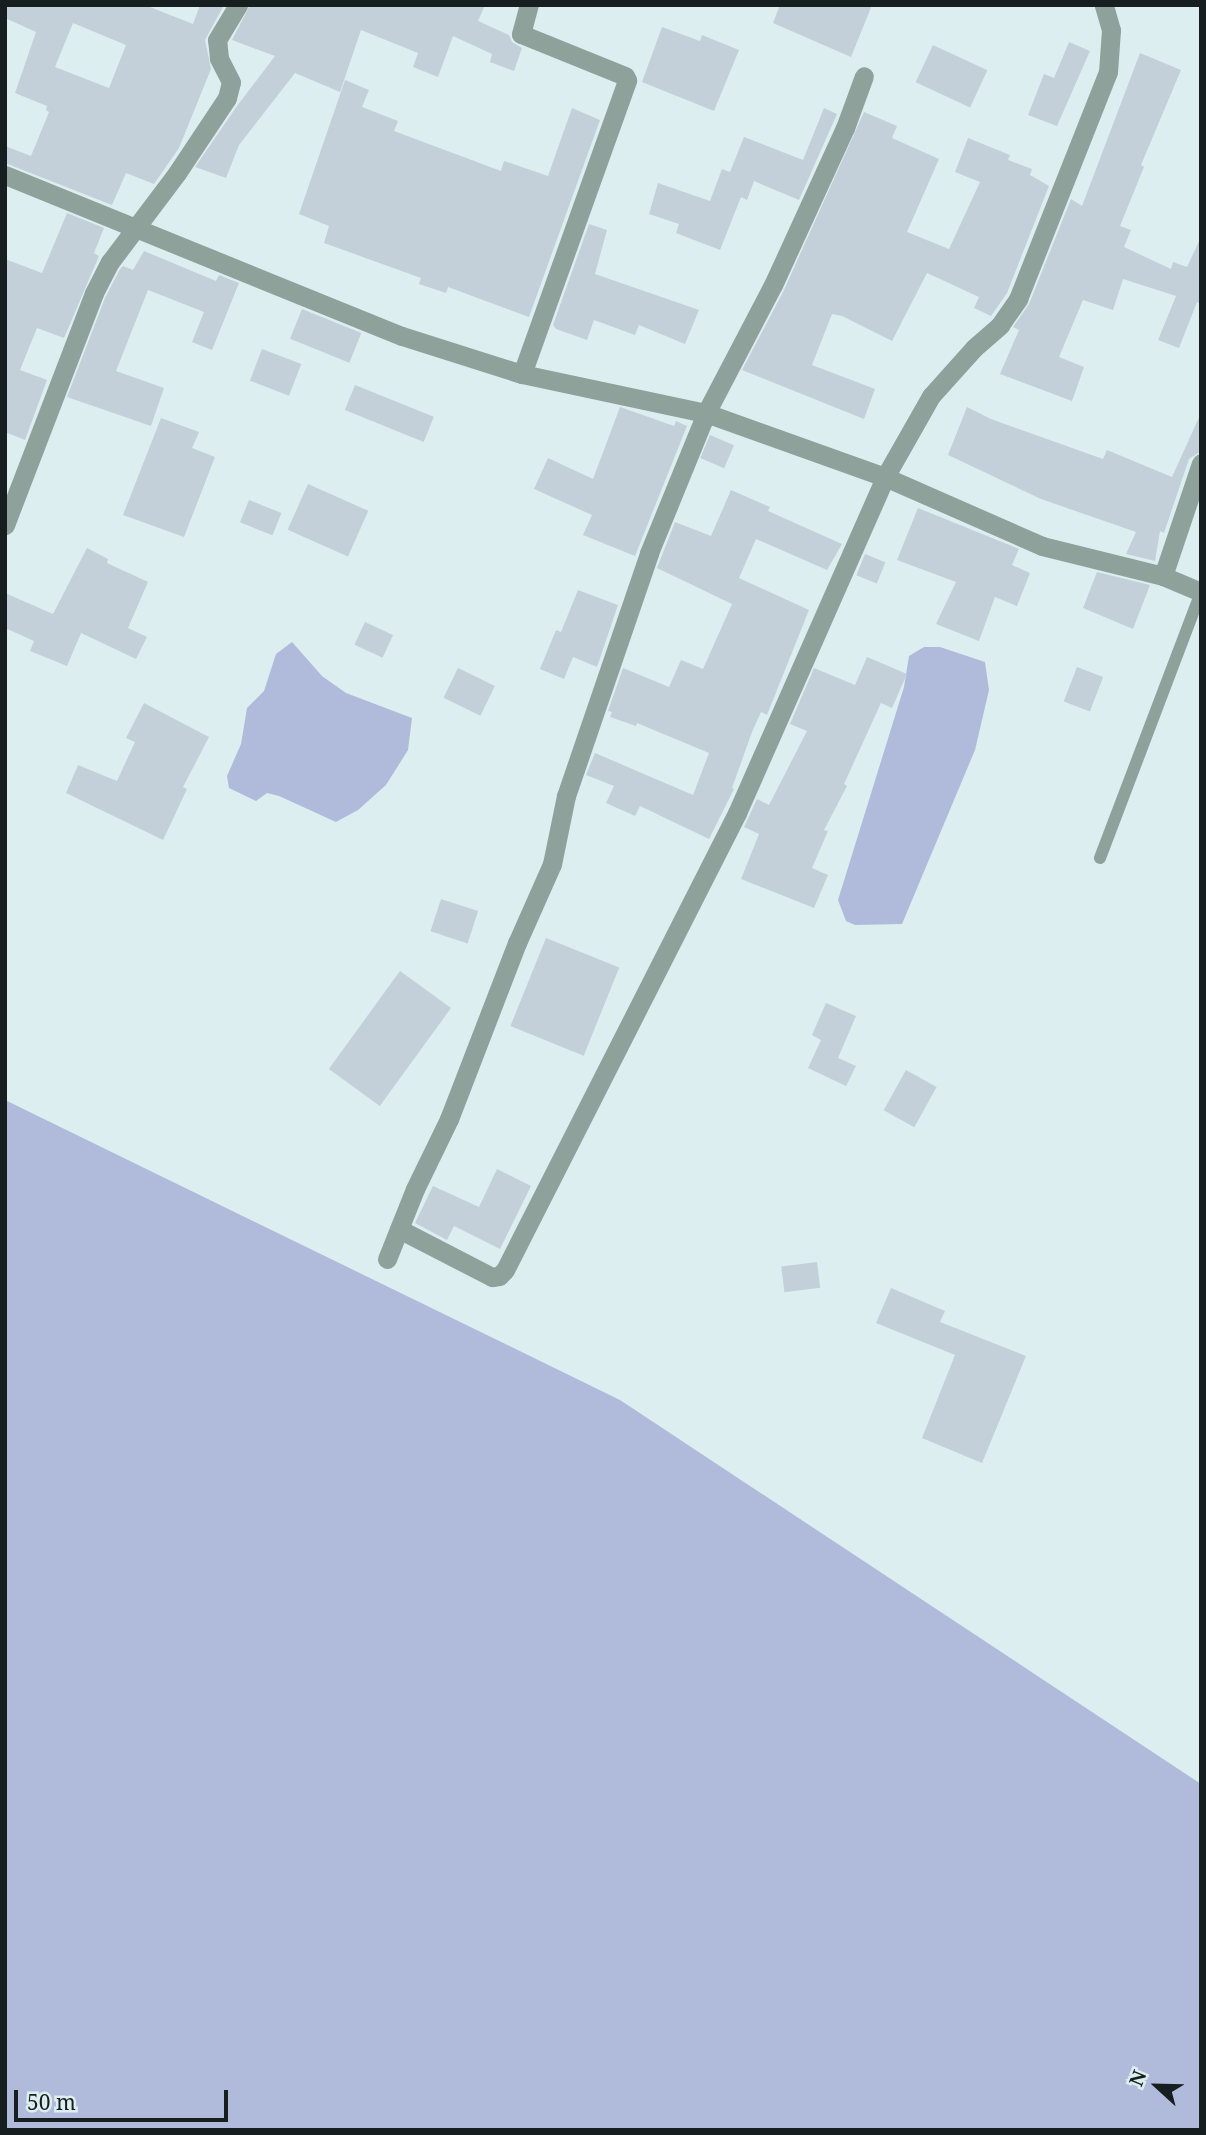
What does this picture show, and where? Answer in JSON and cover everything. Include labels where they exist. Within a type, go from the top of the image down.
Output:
[{"type":"street","points":[[5,525],[94,293],[110,262],[227,98],[231,82],[219,58],[217,40],[238,5]]},
{"type":"street","points":[[522,374],[626,80],[625,76],[521,34],[529,5]]},
{"type":"street","points":[[399,1229],[492,1277],[499,1276],[505,1269],[737,813],[885,477],[931,396],[974,348],[1000,325],[1018,299],[1108,72],[1111,30],[1104,5]]},
{"type":"street","points":[[387,1259],[415,1189],[449,1119],[517,943],[552,864],[566,796],[649,553],[706,414],[773,285],[845,128],[864,76]]},
{"type":"street","points":[[5,174],[138,226],[402,336],[522,374],[706,414],[885,477],[1042,546],[1164,576],[1201,592]]},
{"type":"street","points":[[1164,576],[1201,463]]},
{"type":"lane","points":[[1100,858],[1201,592]]},
{"type":"water","points":[[292,642],[322,676],[346,693],[412,718],[408,750],[386,785],[358,810],[336,822],[279,796],[267,793],[256,801],[229,788],[227,776],[241,744],[247,708],[264,691],[276,654]]},
{"type":"water","points":[[924,647],[940,647],[985,662],[989,690],[975,750],[902,924],[855,925],[846,921],[838,900],[904,687],[909,656]]},
{"type":"water","points":[[5,1100],[620,1400],[1201,1784],[1201,2130],[5,2130]]},
{"type":"building","points":[[5,5],[145,5],[193,24],[200,5],[224,5],[205,40],[211,69],[179,148],[154,184],[126,173],[112,205],[5,163],[5,146],[31,156],[49,112],[46,110],[47,106],[15,93],[36,32],[5,18]],"holes":[[[73,23],[126,45],[109,88],[55,67]]]},
{"type":"building","points":[[250,5],[485,5],[478,21],[509,35],[512,42],[522,48],[514,71],[490,62],[492,54],[453,36],[438,77],[413,67],[418,53],[361,30],[340,92],[295,73],[239,145],[226,178],[195,167],[275,56],[232,40]]},
{"type":"building","points":[[780,5],[872,5],[851,57],[773,23]]},
{"type":"building","points":[[662,27],[700,41],[702,35],[739,50],[714,111],[642,82]]},
{"type":"building","points":[[1069,42],[1090,51],[1057,126],[1028,115],[1044,74],[1054,78]]},
{"type":"building","points":[[933,45],[987,70],[970,108],[916,82]]},
{"type":"building","points":[[1140,53],[1181,70],[1141,165],[1144,167],[1120,226],[1131,230],[1124,247],[1171,269],[1173,262],[1187,267],[1201,237],[1201,304],[1197,302],[1179,348],[1158,340],[1176,296],[1123,279],[1113,310],[1083,300],[1059,357],[1084,367],[1072,401],[1000,374],[1019,330],[1013,327],[1029,304],[1071,199],[1082,206]]},
{"type":"building","points":[[345,80],[369,90],[362,107],[398,121],[394,131],[501,171],[504,161],[548,176],[572,108],[600,120],[529,317],[448,287],[446,293],[419,284],[421,278],[324,243],[329,226],[299,214]]},
{"type":"building","points":[[824,108],[837,114],[799,200],[754,181],[747,200],[741,197],[720,250],[676,233],[679,224],[649,214],[658,183],[710,201],[722,169],[730,172],[744,137],[803,160]]},
{"type":"building","points":[[864,112],[897,126],[892,138],[939,159],[907,232],[949,249],[980,182],[955,172],[968,138],[1010,155],[1008,160],[1032,169],[1030,175],[1049,186],[1007,293],[991,316],[974,308],[979,297],[927,273],[892,341],[842,316],[832,314],[812,365],[875,389],[864,419],[742,370],[784,290]]},
{"type":"building","points":[[67,213],[104,228],[94,253],[99,256],[64,338],[37,328],[20,370],[47,380],[25,440],[5,432],[5,259],[42,273]]},
{"type":"building","points":[[589,224],[607,230],[595,274],[699,310],[685,344],[639,325],[635,335],[594,320],[587,340],[556,329],[553,325]]},
{"type":"building","points":[[144,251],[216,281],[219,275],[239,283],[212,350],[192,342],[204,312],[148,290],[116,371],[164,388],[151,426],[67,397],[105,298],[120,269],[123,266],[133,270]]},
{"type":"building","points":[[302,309],[361,333],[349,363],[290,339]]},
{"type":"building","points":[[262,349],[301,364],[289,396],[250,381]]},
{"type":"building","points":[[355,385],[434,417],[424,442],[345,410]]},
{"type":"building","points":[[620,407],[674,426],[676,421],[687,426],[635,556],[583,535],[592,515],[534,489],[548,458],[593,479]]},
{"type":"building","points":[[967,407],[991,419],[1103,459],[1107,450],[1172,477],[1201,413],[1201,451],[1189,459],[1164,533],[1160,531],[1155,561],[1126,554],[1136,532],[1041,499],[948,455]]},
{"type":"building","points":[[161,418],[199,432],[192,448],[215,457],[184,537],[123,515]]},
{"type":"building","points":[[710,435],[734,445],[724,468],[700,458]]},
{"type":"building","points":[[308,484],[368,511],[348,557],[288,530]]},
{"type":"building","points":[[731,490],[770,507],[768,511],[842,544],[827,570],[756,539],[739,578],[809,610],[767,715],[761,712],[732,788],[734,789],[709,839],[640,806],[635,816],[606,803],[614,786],[586,775],[595,753],[693,795],[709,753],[637,723],[636,726],[610,717],[612,712],[608,711],[623,668],[669,687],[681,660],[703,669],[732,604],[657,568],[675,522],[711,536]]},
{"type":"building","points":[[249,500],[281,513],[272,535],[240,522]]},
{"type":"building","points":[[918,508],[1019,549],[1012,565],[1030,573],[1017,606],[995,597],[979,641],[936,624],[956,582],[897,560]]},
{"type":"building","points":[[87,548],[108,559],[107,563],[148,582],[128,628],[147,637],[136,659],[81,633],[67,666],[30,651],[34,641],[5,628],[5,593],[53,614]]},
{"type":"building","points":[[865,554],[885,562],[877,584],[856,575]]},
{"type":"building","points":[[1097,572],[1150,585],[1133,629],[1083,608]]},
{"type":"building","points":[[578,590],[618,605],[597,667],[573,657],[564,679],[540,669],[556,630],[561,632]]},
{"type":"building","points":[[365,622],[393,635],[383,658],[354,645]]},
{"type":"building","points":[[867,657],[907,674],[892,708],[881,703],[844,784],[847,786],[824,830],[828,831],[812,868],[828,875],[814,908],[741,879],[759,834],[744,827],[757,799],[769,805],[807,731],[790,724],[814,668],[855,685]]},
{"type":"building","points":[[1077,667],[1103,677],[1090,712],[1064,702]]},
{"type":"building","points":[[458,668],[495,686],[480,716],[444,698]]},
{"type":"building","points":[[144,703],[209,737],[183,787],[187,789],[163,840],[66,793],[78,765],[117,781],[135,742],[126,738]]},
{"type":"building","points":[[441,899],[478,911],[468,943],[430,931]]},
{"type":"building","points":[[546,938],[619,968],[584,1056],[510,1026]]},
{"type":"building","points":[[400,971],[451,1008],[380,1106],[329,1069]]},
{"type":"building","points":[[826,1003],[856,1016],[838,1058],[856,1066],[846,1086],[808,1068],[821,1040],[812,1035]]},
{"type":"building","points":[[906,1070],[937,1087],[914,1127],[884,1110]]},
{"type":"building","points":[[497,1169],[531,1186],[500,1249],[454,1226],[447,1240],[415,1223],[433,1186],[479,1207]]},
{"type":"building","points":[[817,1262],[820,1288],[784,1292],[781,1266]]},
{"type":"building","points":[[891,1288],[945,1311],[940,1322],[1026,1356],[982,1463],[922,1438],[955,1355],[876,1323]]}]
